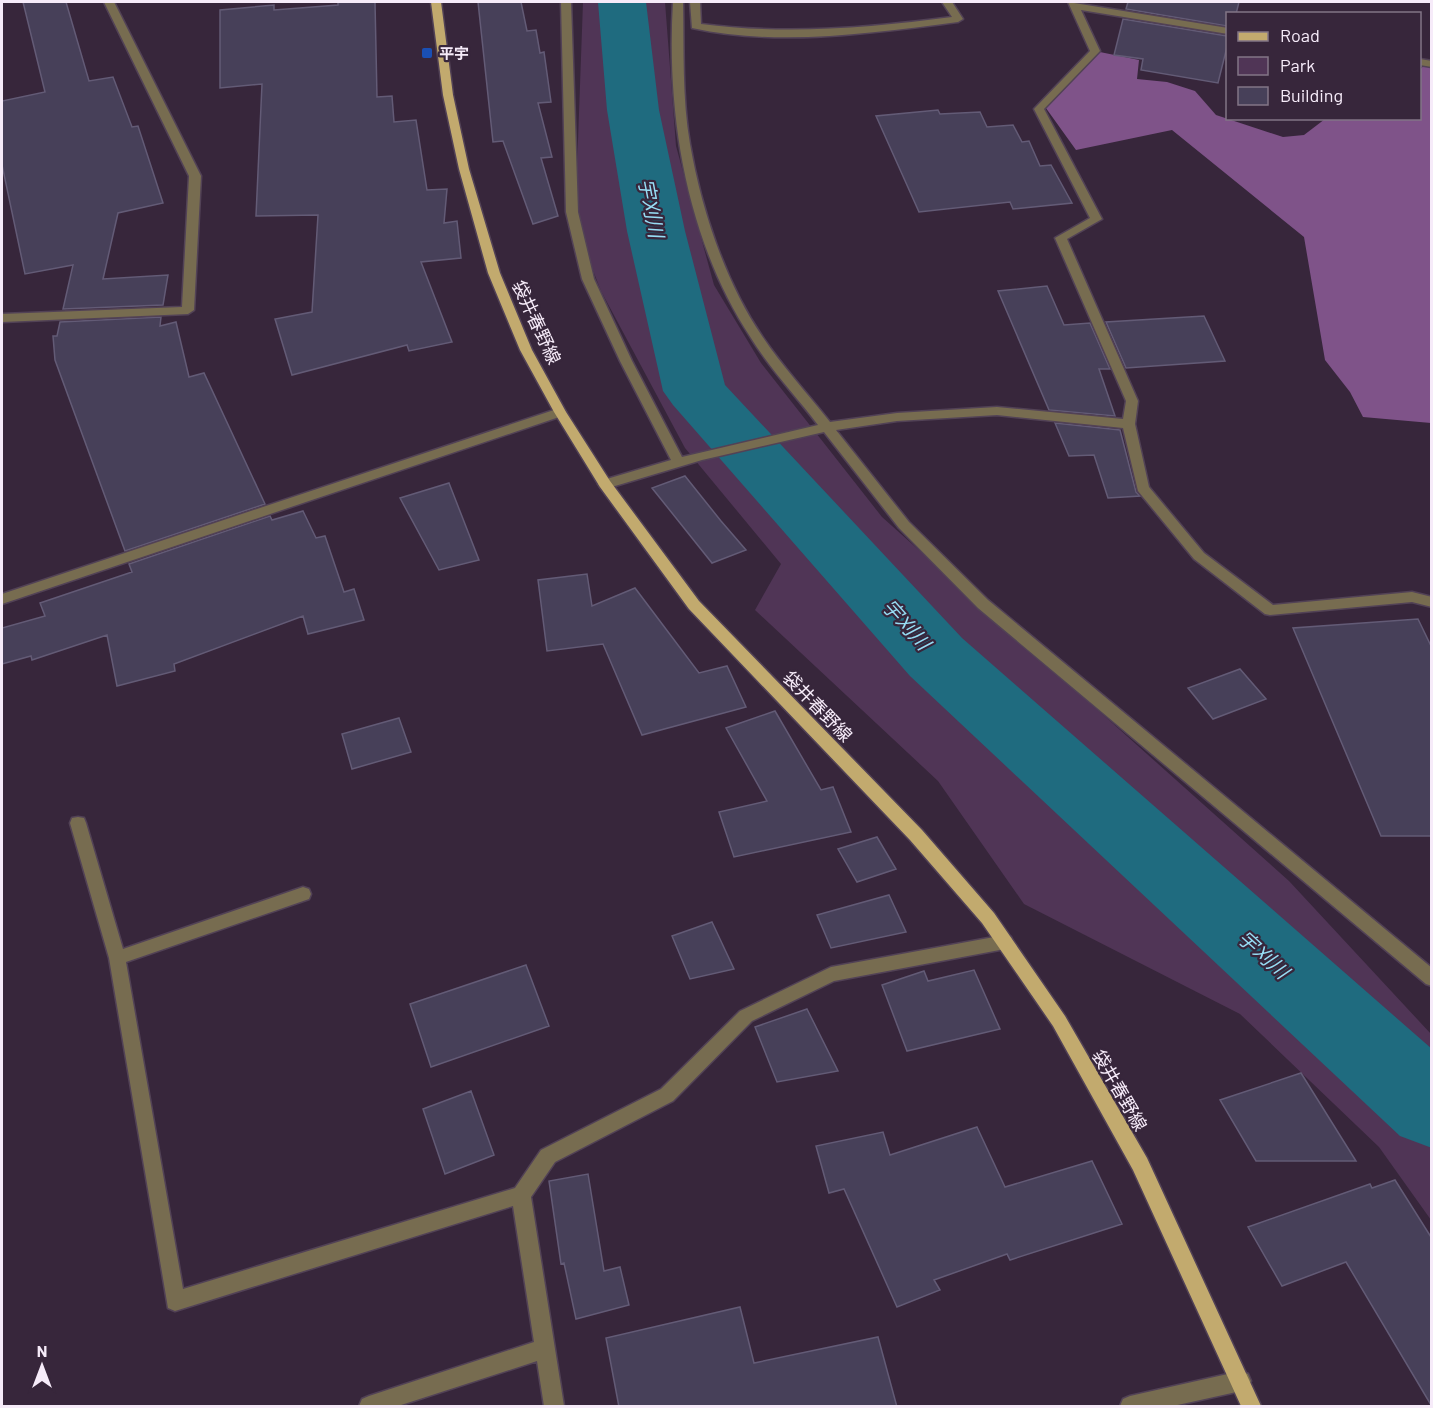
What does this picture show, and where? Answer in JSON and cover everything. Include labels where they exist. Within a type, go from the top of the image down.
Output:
[{"type":"main road","name":"袋井春野線","points":[[436,2],[448,95],[461,158],[494,273],[526,350],[560,412],[605,484],[693,605],[916,836],[988,918],[1005,942],[1059,1021],[1140,1164],[1251,1407]]},
{"type":"street","points":[[2,318],[188,310],[195,176],[109,2]]},
{"type":"street","points":[[566,2],[568,140],[573,218],[588,279],[626,361],[678,461]]},
{"type":"street","points":[[678,2],[680,100],[684,143],[696,194],[718,263],[756,337],[818,427],[904,525],[983,604],[1431,979]]},
{"type":"street","points":[[695,2],[696,26],[733,32],[873,31],[958,18],[947,2]]},
{"type":"street","points":[[1074,4],[1226,31]]},
{"type":"street","points":[[1074,4],[1095,51],[1039,109],[1096,219],[1061,238],[1131,401],[1129,424],[1143,488],[1199,556],[1270,610],[1412,597],[1431,602]]},
{"type":"street","points":[[605,484],[678,461],[818,427],[896,416],[999,411],[1129,424]]},
{"type":"street","points":[[2,599],[560,412]]},
{"type":"street","points":[[78,823],[117,958],[175,1301],[521,1195],[548,1156],[667,1095],[746,1016],[831,974],[1005,942]]},
{"type":"street","points":[[117,958],[303,894]]},
{"type":"street","points":[[521,1195],[554,1407]]},
{"type":"street","points":[[369,1407],[545,1348]]},
{"type":"street","points":[[1130,1407],[1241,1381]]},
{"type":"green space","points":[[583,2],[665,2],[676,146],[714,285],[761,363],[882,517],[1289,881],[1431,1034],[1431,1220],[1379,1147],[1240,1014],[1024,904],[938,781],[755,610],[781,564],[685,448],[601,291],[575,224]]},
{"type":"shaded area","points":[[1095,51],[1139,60],[1137,79],[1167,82],[1195,91],[1216,115],[1226,120],[1283,137],[1304,135],[1324,120],[1421,120],[1421,69],[1424,65],[1431,67],[1431,423],[1363,417],[1350,392],[1325,360],[1304,237],[1172,130],[1076,150],[1043,104]]},
{"type":"building","points":[[23,2],[66,2],[89,81],[113,77],[132,127],[138,126],[163,203],[118,213],[103,279],[168,275],[163,305],[63,309],[73,265],[25,274],[2,165],[2,101],[45,92]]},
{"type":"building","points":[[338,2],[375,2],[377,97],[392,96],[394,122],[416,120],[427,190],[447,189],[444,223],[457,221],[461,258],[421,262],[452,342],[409,351],[407,345],[292,375],[275,319],[312,312],[318,215],[256,216],[262,84],[220,88],[220,10],[274,5],[274,10],[338,5]]},
{"type":"building","points":[[478,2],[521,2],[527,31],[536,30],[540,53],[544,52],[551,102],[538,103],[552,157],[541,158],[558,216],[533,224],[503,141],[493,142]]},
{"type":"building","points":[[1128,2],[1239,2],[1236,12],[1226,12],[1226,26],[1126,9]]},
{"type":"building","points":[[1123,19],[1226,36],[1226,51],[1218,83],[1141,70],[1143,59],[1114,55]]},
{"type":"building","points":[[938,110],[940,114],[980,112],[987,127],[1013,125],[1022,142],[1029,141],[1040,166],[1051,165],[1072,203],[1013,209],[1010,202],[919,212],[876,116]]},
{"type":"building","points":[[1047,286],[1064,325],[1090,323],[1110,369],[1099,369],[1115,416],[1049,410],[998,291]]},
{"type":"building","points":[[1204,316],[1225,361],[1126,368],[1106,322]]},
{"type":"building","points":[[161,317],[160,326],[176,322],[189,377],[204,373],[265,504],[125,551],[55,360],[53,336],[57,336],[60,322]]},
{"type":"building","points":[[1055,423],[1120,430],[1136,492],[1140,496],[1108,498],[1094,455],[1069,456]]},
{"type":"building","points":[[685,476],[746,550],[712,563],[652,488]]},
{"type":"building","points":[[449,483],[479,560],[439,570],[400,498]]},
{"type":"building","points":[[303,511],[316,538],[325,536],[344,592],[354,589],[364,620],[308,634],[303,616],[174,664],[175,671],[117,686],[107,635],[32,660],[31,656],[2,664],[2,628],[45,616],[40,603],[132,572],[129,564],[270,516],[272,520]]},
{"type":"building","points":[[587,574],[592,606],[635,588],[699,673],[727,666],[746,707],[642,735],[603,644],[547,651],[538,580]]},
{"type":"building","points":[[1418,619],[1431,646],[1431,836],[1381,836],[1293,628]]},
{"type":"building","points":[[1240,669],[1266,699],[1213,719],[1188,688]]},
{"type":"building","points":[[775,711],[821,790],[833,787],[851,832],[734,857],[719,812],[767,801],[726,728]]},
{"type":"building","points":[[399,718],[411,752],[352,769],[342,734]]},
{"type":"building","points":[[877,837],[896,869],[857,882],[838,849]]},
{"type":"building","points":[[889,895],[906,932],[831,948],[817,915]]},
{"type":"building","points":[[712,922],[734,969],[690,979],[672,936]]},
{"type":"building","points":[[526,965],[549,1026],[431,1067],[410,1004]]},
{"type":"building","points":[[974,970],[1000,1029],[907,1051],[882,985],[924,971],[928,981]]},
{"type":"building","points":[[807,1009],[838,1071],[777,1082],[755,1027]]},
{"type":"building","points":[[1301,1073],[1356,1161],[1256,1161],[1220,1100]]},
{"type":"building","points":[[471,1091],[494,1155],[445,1174],[423,1109]]},
{"type":"building","points":[[977,1127],[1005,1187],[1092,1161],[1122,1224],[1010,1260],[1007,1254],[934,1280],[940,1290],[897,1307],[844,1189],[829,1193],[816,1146],[883,1132],[890,1155]]},
{"type":"building","points":[[588,1174],[604,1271],[620,1267],[629,1305],[576,1319],[564,1263],[561,1264],[549,1181]]},
{"type":"building","points":[[1395,1180],[1431,1237],[1431,1405],[1346,1262],[1282,1286],[1248,1227],[1370,1184],[1372,1188]]},
{"type":"building","points":[[740,1307],[754,1363],[878,1337],[897,1407],[619,1407],[606,1338]]},
{"type":"waterway","name":"宇刈川","points":[[622,2],[633,110],[656,231],[695,391],[936,657],[1432,1107]]},
{"type":"place","name":"平宇","points":[[427,53]]}]
